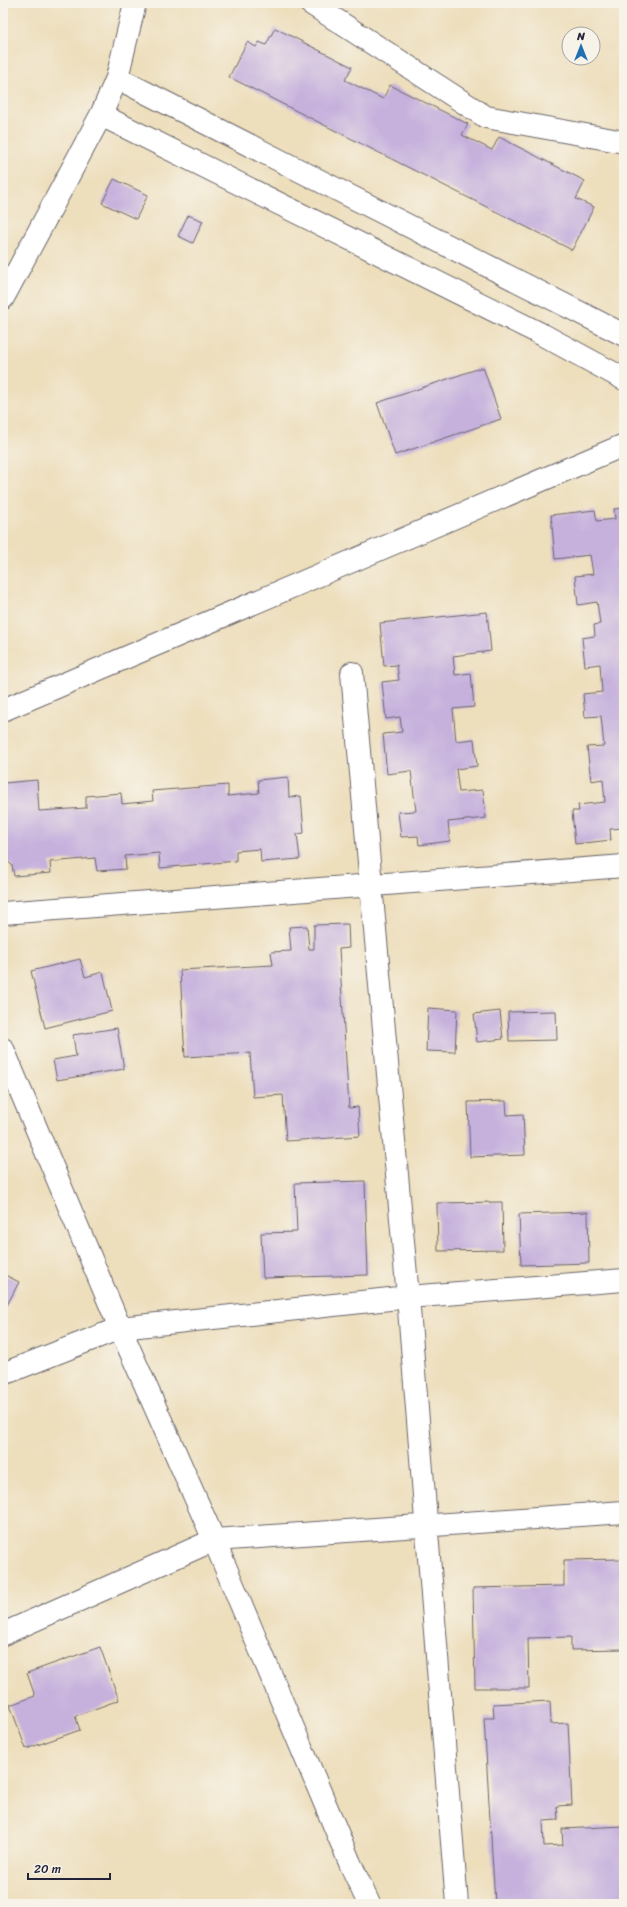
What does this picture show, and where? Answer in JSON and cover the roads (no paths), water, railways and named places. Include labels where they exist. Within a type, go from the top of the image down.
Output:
[{"type":"street","points":[[3,298],[101,114],[117,78],[135,3]]},
{"type":"street","points":[[310,3],[486,117],[624,142]]},
{"type":"street","points":[[117,78],[624,335]]},
{"type":"street","points":[[101,114],[536,331],[624,379]]},
{"type":"street","points":[[3,710],[624,446]]},
{"type":"street","points":[[352,673],[408,1297],[425,1525],[457,1904]]},
{"type":"street","points":[[3,913],[624,866]]},
{"type":"street","points":[[3,1049],[120,1328],[214,1540],[350,1863],[369,1904]]},
{"type":"street","points":[[3,1374],[120,1328],[408,1297],[624,1280]]},
{"type":"street","points":[[3,1634],[214,1540],[624,1512]]}]
